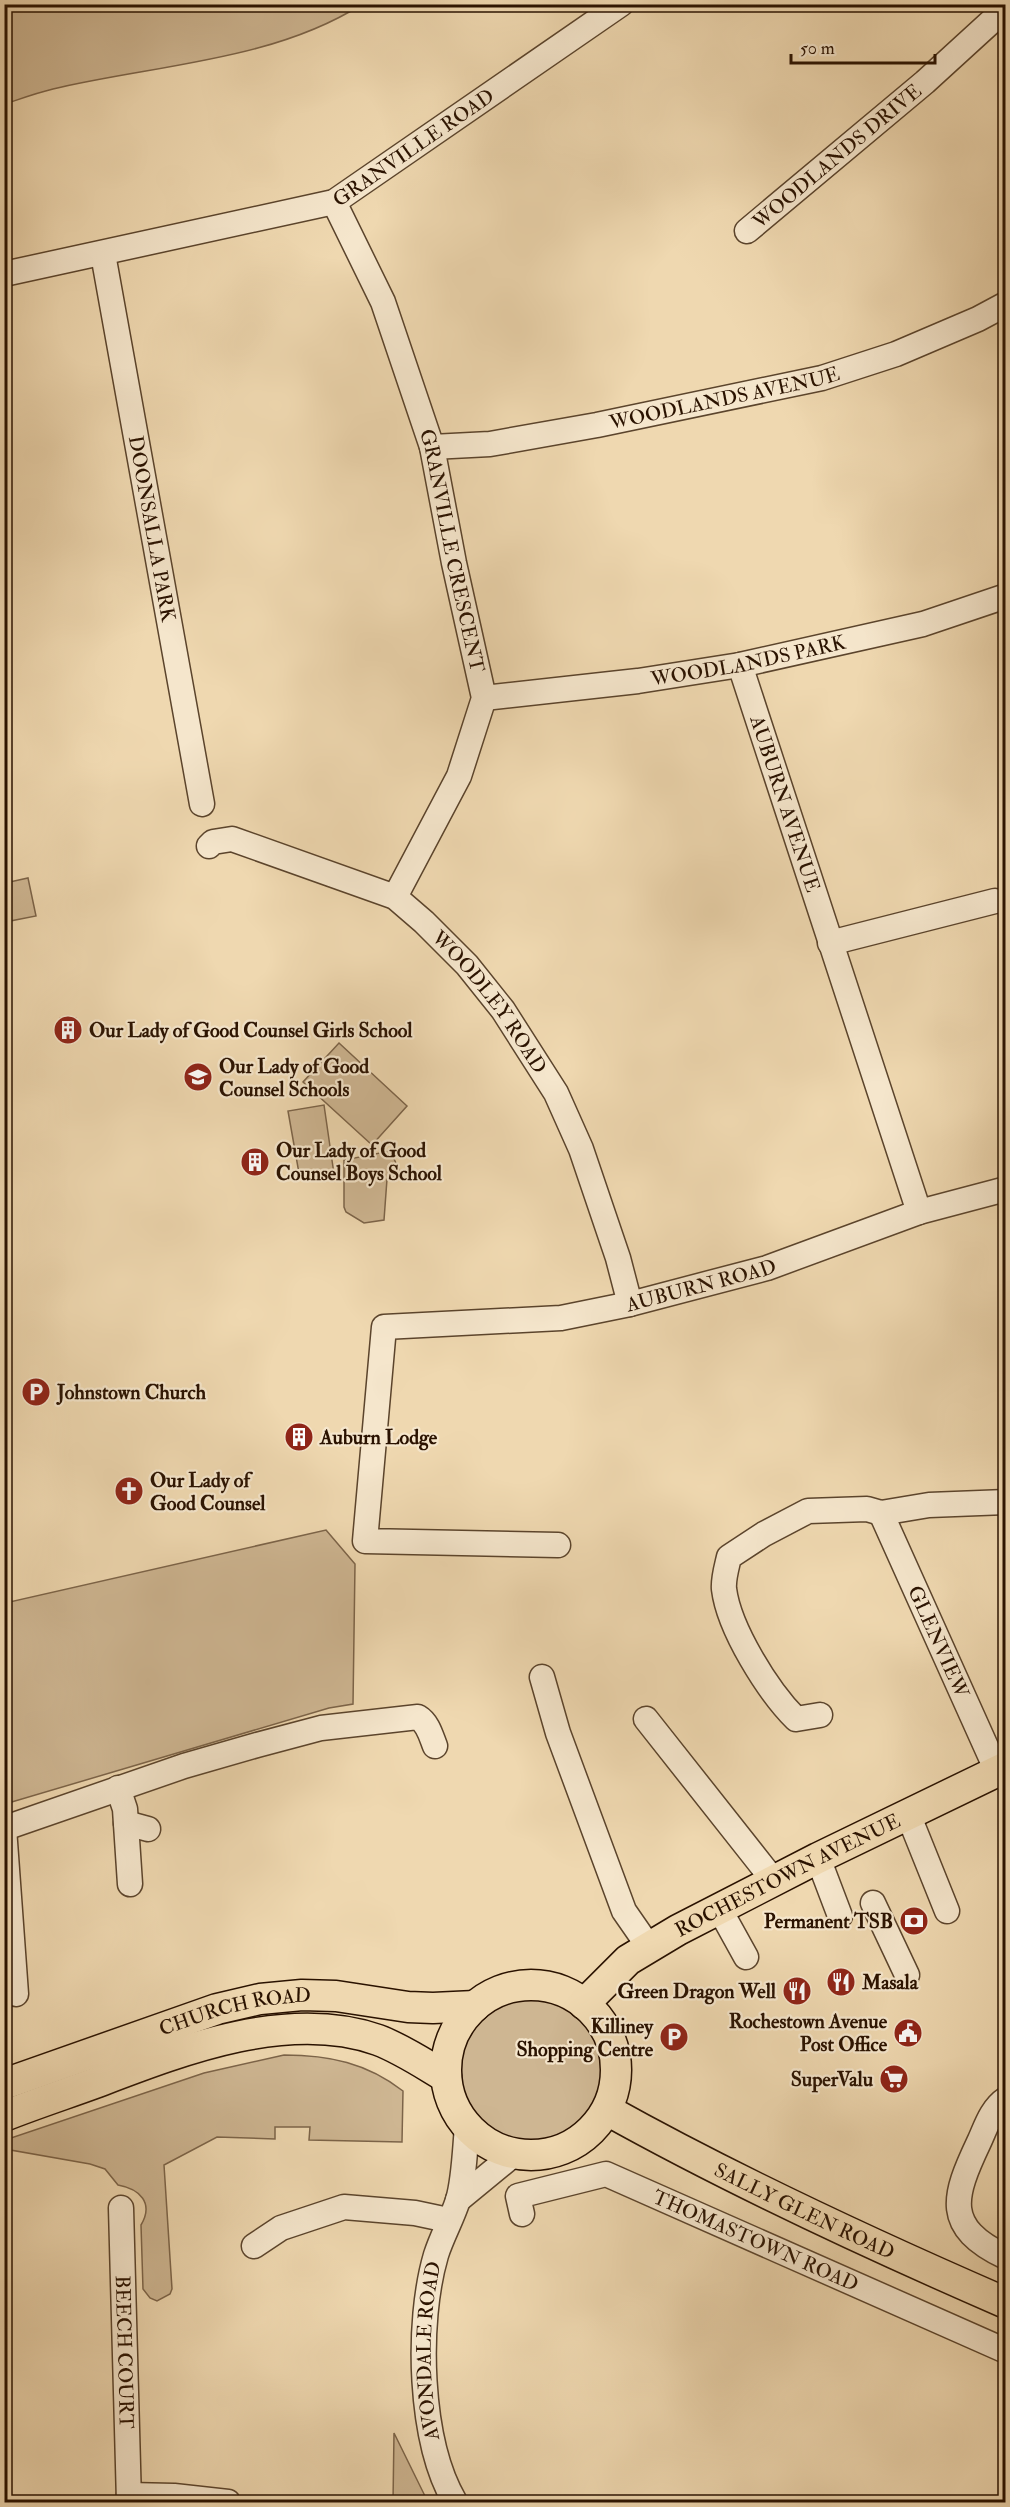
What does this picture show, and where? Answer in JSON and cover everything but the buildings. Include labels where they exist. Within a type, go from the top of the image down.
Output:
[{"type":"main road","name":"ROCHESTOWN AVENUE","points":[[584,2004],[628,1960],[678,1930],[818,1858],[1001,1769]]},
{"type":"main road","points":[[522,1985],[548,1986],[572,1995],[592,2011],[607,2032],[615,2056],[615,2084],[607,2110],[590,2132],[567,2147],[541,2155],[514,2154],[488,2144],[467,2127],[453,2104],[446,2077],[448,2050],[458,2026],[475,2006],[497,1992],[522,1985]]},
{"type":"main road","name":"CHURCH ROAD","points":[[4,2084],[217,2009],[260,1999],[313,1995],[360,1998],[408,2007],[475,2006]]},
{"type":"main road","name":"CHURCH ROAD","points":[[4,2116],[195,2048],[244,2036],[280,2031],[332,2031],[377,2040],[398,2049],[446,2077]]},
{"type":"main road","name":"SALLY GLEN ROAD","points":[[607,2110],[831,2226],[1005,2303]]},
{"type":"street","name":"GRANVILLE ROAD","points":[[4,274],[334,202],[621,4]]},
{"type":"street","name":"WOODLANDS DRIVE","points":[[747,231],[924,82],[1005,8]]},
{"type":"street","name":"GRANVILLE CRESCENT","points":[[334,202],[383,302],[432,447],[454,563],[484,698],[459,776],[395,897]]},
{"type":"street","name":"DOONSALLA PARK","points":[[103,254],[202,804]]},
{"type":"street","name":"WOODLANDS AVENUE","points":[[432,447],[501,442],[597,425],[822,378],[896,354],[978,319],[1005,304]]},
{"type":"street","name":"WOODLANDS PARK","points":[[484,698],[638,681],[740,665],[923,624],[1005,596]]},
{"type":"street","name":"AUBURN AVENUE","points":[[740,665],[919,1212]]},
{"type":"street","name":"WOODLEY ROAD","points":[[211,844],[232,838],[395,897],[467,965],[503,1010],[556,1093],[582,1149],[618,1258],[630,1304]]},
{"type":"street","points":[[830,943],[995,902]]},
{"type":"street","name":"AUBURN ROAD","points":[[558,1545],[365,1540],[384,1327],[561,1318],[630,1304],[767,1268],[919,1212],[1005,1189]]},
{"type":"street","points":[[819,1715],[796,1719],[778,1700],[754,1662],[733,1620],[724,1588],[729,1557],[808,1511],[867,1509],[881,1513],[929,1505],[1005,1502]]},
{"type":"street","name":"GLENVIEW","points":[[881,1513],[1001,1769]]},
{"type":"street","points":[[542,1677],[558,1733],[624,1911],[649,1947]]},
{"type":"street","points":[[16,1994],[5,1828],[184,1766],[321,1728],[418,1717],[423,1720],[435,1746]]},
{"type":"street","points":[[646,1719],[774,1881]]},
{"type":"street","points":[[118,1788],[125,1809],[137,1826],[130,1884]]},
{"type":"street","points":[[908,1814],[947,1911]]},
{"type":"street","points":[[818,1858],[840,1916]]},
{"type":"street","points":[[873,1903],[907,1975]]},
{"type":"street","points":[[720,1910],[746,1957]]},
{"type":"street","points":[[1005,2099],[991,2115],[959,2190],[958,2208],[966,2229],[983,2247],[1005,2257]]},
{"type":"street","name":"AVONDALE ROAD","points":[[449,2498],[430,2436],[425,2393],[425,2345],[429,2288],[436,2256],[453,2210],[467,2127]]},
{"type":"street","points":[[254,2246],[281,2228],[344,2207],[415,2213],[453,2210],[514,2154]]},
{"type":"street","name":"THOMASTOWN ROAD","points":[[522,2214],[518,2196],[606,2174],[1005,2351]]},
{"type":"street","name":"BEECH COURT","points":[[121,2208],[129,2499],[174,2496],[228,2502]]},
{"type":"shaded area","points":[[4,5],[361,5],[326,24],[251,50],[53,89],[5,104]]},
{"type":"shaded area","points":[[28,878],[36,916],[5,922],[5,883]]},
{"type":"shaded area","points":[[339,1043],[407,1106],[372,1145],[303,1082]]},
{"type":"shaded area","points":[[324,1105],[334,1174],[300,1179],[288,1111]]},
{"type":"shaded area","points":[[390,1151],[402,1175],[387,1179],[384,1220],[364,1223],[346,1212],[344,1207],[344,1160]]},
{"type":"shaded area","points":[[326,1530],[355,1564],[353,1704],[329,1708],[5,1804],[5,1603]]},
{"type":"shaded area","points":[[532,1998],[560,2003],[583,2019],[599,2042],[604,2070],[599,2098],[583,2121],[560,2137],[532,2142],[504,2137],[481,2121],[465,2098],[460,2070],[465,2042],[481,2019],[504,2003]]},
{"type":"shaded area","points":[[284,2055],[301,2055],[347,2062],[376,2074],[403,2091],[402,2142],[309,2140],[310,2127],[275,2127],[275,2139],[217,2137],[164,2165],[172,2289],[170,2294],[157,2301],[150,2298],[143,2289],[141,2225],[146,2210],[143,2198],[133,2190],[118,2185],[105,2169],[90,2164],[5,2149],[5,2140],[204,2073]]},
{"type":"shaded area","points":[[394,2433],[425,2496],[424,2502],[393,2502]]},
{"type":"place","name":"Our Lady of Good Counsel Girls School","points":[[68,1030]]},
{"type":"place","name":"Our Lady of Good Counsel Schools","points":[[198,1077]]},
{"type":"place","name":"Our Lady of Good Counsel Boys School","points":[[255,1162]]},
{"type":"place","name":"Johnstown Church","points":[[36,1392]]},
{"type":"place","name":"Auburn Lodge","points":[[299,1437]]},
{"type":"place","name":"Our Lady of Good Counsel","points":[[129,1491]]},
{"type":"place","name":"Permanent TSB","points":[[914,1921]]},
{"type":"place","name":"Masala","points":[[841,1982]]},
{"type":"place","name":"Green Dragon Well","points":[[797,1991]]},
{"type":"place","name":"Rochestown Avenue Post Office","points":[[908,2033]]},
{"type":"place","name":"Killiney Shopping Centre","points":[[674,2037]]},
{"type":"place","name":"SuperValu","points":[[894,2079]]}]
